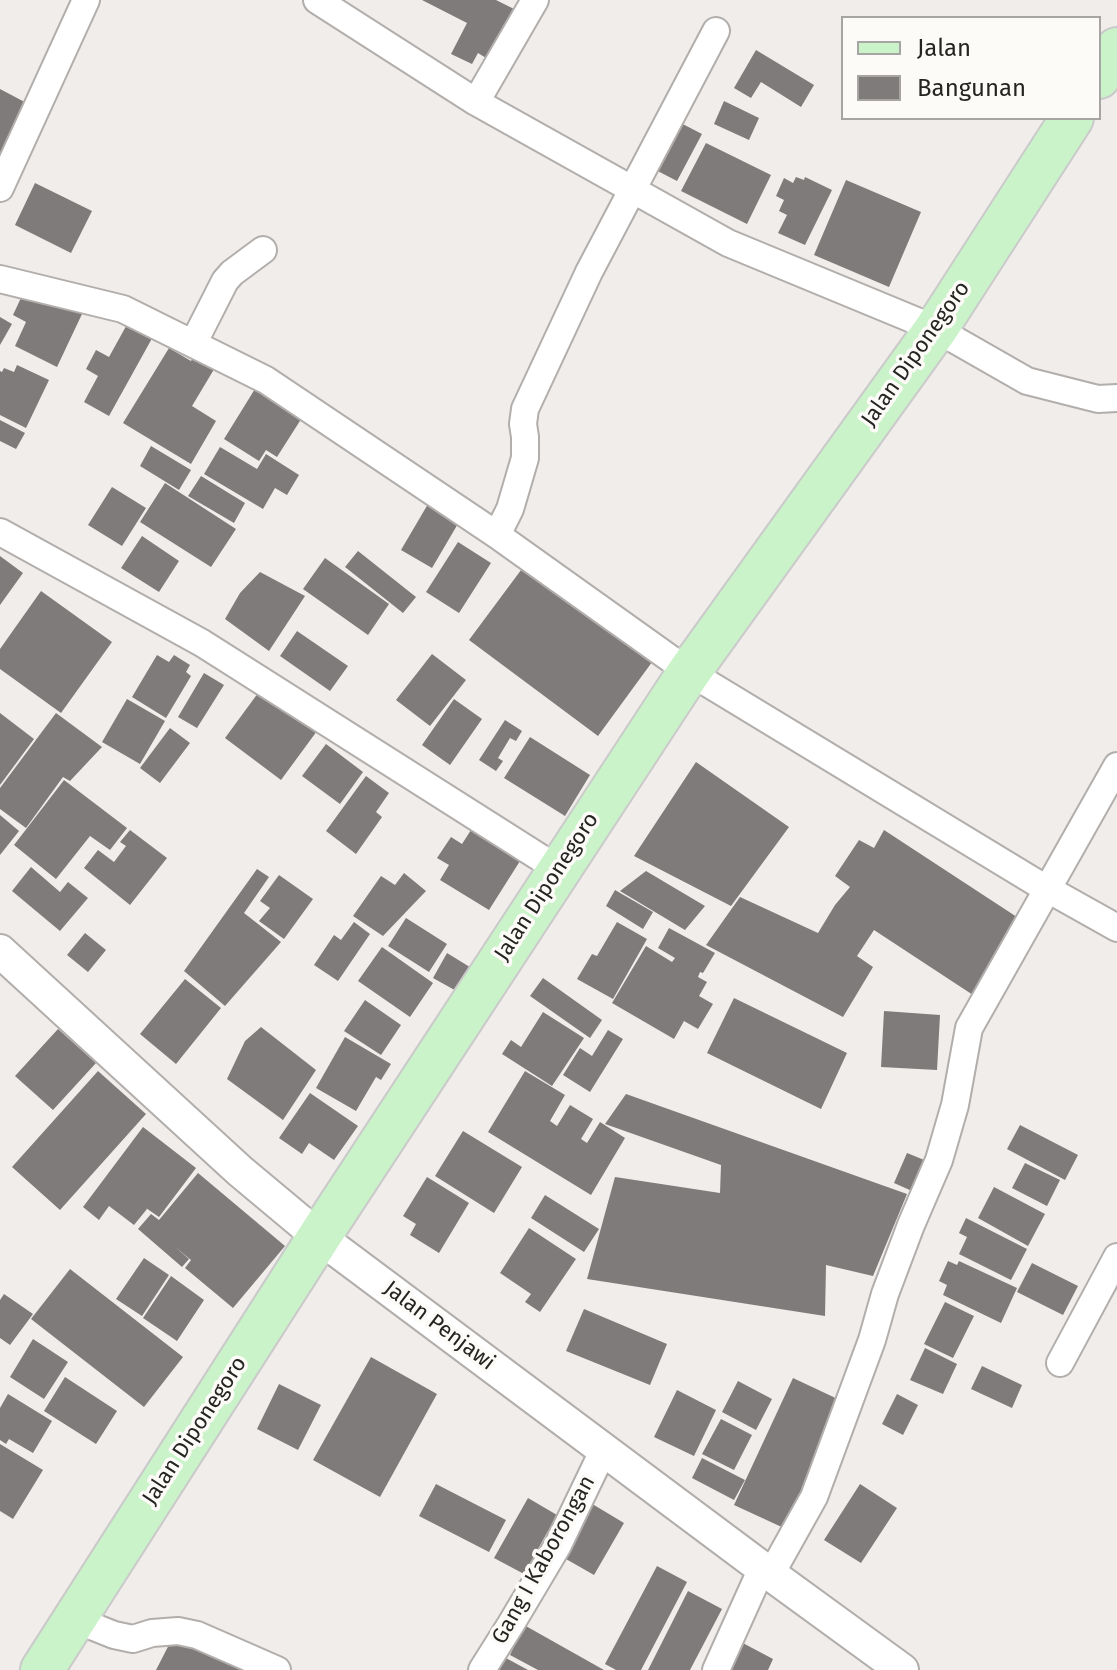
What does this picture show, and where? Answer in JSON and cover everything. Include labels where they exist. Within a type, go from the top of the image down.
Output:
[{"type":"main road","points":[[1101,74],[1117,49]]},
{"type":"main road","name":"Jalan Diponegoro","points":[[42,1670],[558,869],[689,672],[936,329],[1071,120]]},
{"type":"street","points":[[0,188],[86,0]]},
{"type":"street","points":[[476,102],[535,0]]},
{"type":"street","points":[[327,2],[476,102],[728,243],[936,329],[1027,381],[1098,399],[1117,398]]},
{"type":"street","points":[[497,535],[510,509],[525,458],[525,409],[589,272],[716,31]]},
{"type":"street","points":[[193,344],[225,281],[263,250]]},
{"type":"street","points":[[0,279],[123,309],[266,380],[497,535],[689,672],[1117,928]]},
{"type":"street","points":[[0,532],[202,643],[558,869]]},
{"type":"street","points":[[716,1670],[766,1571],[814,1497],[872,1340],[885,1294],[939,1160],[955,1105],[969,1028],[1117,766]]},
{"type":"street","name":"Jalan Penjawi","points":[[0,951],[240,1171],[319,1237],[902,1670]]},
{"type":"street","points":[[1060,1363],[1117,1257]]},
{"type":"street","name":"Gang I Kaborongan","points":[[482,1670],[558,1545],[604,1449]]},
{"type":"street","points":[[74,1619],[133,1639],[152,1633],[178,1631],[197,1635],[277,1670]]},
{"type":"building","points":[[422,0],[496,0],[514,9],[486,58],[478,53],[472,64],[451,54],[467,23]]},
{"type":"building","points":[[756,50],[814,85],[801,107],[761,82],[751,98],[734,88]]},
{"type":"building","points":[[0,89],[36,108],[10,159],[0,154]]},
{"type":"building","points":[[724,101],[759,118],[749,140],[714,124]]},
{"type":"building","points":[[673,119],[702,134],[677,181],[648,166]]},
{"type":"building","points":[[706,143],[771,175],[747,224],[681,191]]},
{"type":"building","points":[[796,177],[804,180],[805,177],[832,190],[805,245],[778,233],[787,215],[779,211],[784,200],[776,196],[784,178],[793,183]]},
{"type":"building","points":[[846,180],[921,212],[889,287],[814,255]]},
{"type":"building","points":[[35,183],[92,211],[71,253],[15,225]]},
{"type":"building","points":[[26,287],[82,314],[57,367],[15,346],[26,322],[13,315]]},
{"type":"building","points":[[0,317],[12,324],[0,345]]},
{"type":"building","points":[[130,319],[155,333],[109,416],[84,402],[98,376],[86,369],[96,350],[109,357]]},
{"type":"building","points":[[169,348],[191,361],[199,349],[219,361],[192,406],[216,421],[191,464],[123,423]]},
{"type":"building","points":[[17,365],[49,380],[26,428],[0,415],[0,371],[4,368],[14,372]]},
{"type":"building","points":[[258,384],[305,413],[277,457],[266,450],[259,461],[224,439]]},
{"type":"building","points":[[0,420],[25,433],[16,449],[0,441]]},
{"type":"building","points":[[151,446],[191,470],[179,490],[140,466]]},
{"type":"building","points":[[220,447],[257,469],[266,454],[299,475],[287,495],[275,488],[263,509],[204,474]]},
{"type":"building","points":[[201,476],[245,503],[234,523],[188,496]]},
{"type":"building","points":[[165,483],[236,529],[211,567],[140,522]]},
{"type":"building","points":[[112,487],[146,508],[122,546],[88,525]]},
{"type":"building","points":[[428,504],[459,522],[432,568],[401,550]]},
{"type":"building","points":[[142,536],[179,561],[159,592],[121,568]]},
{"type":"building","points":[[458,542],[491,563],[459,613],[426,592]]},
{"type":"building","points":[[358,551],[416,597],[403,613],[345,567]]},
{"type":"building","points":[[0,556],[23,573],[0,605]]},
{"type":"building","points":[[325,558],[389,604],[368,635],[303,589]]},
{"type":"building","points":[[527,562],[655,658],[598,736],[469,640]]},
{"type":"building","points":[[260,572],[305,596],[269,651],[225,619],[240,593]]},
{"type":"building","points":[[41,591],[112,642],[61,713],[0,669],[0,649]]},
{"type":"building","points":[[297,631],[348,666],[330,691],[280,656]]},
{"type":"building","points":[[432,654],[466,680],[430,726],[396,700]]},
{"type":"building","points":[[157,655],[169,662],[174,655],[190,665],[186,672],[191,676],[166,718],[132,697]]},
{"type":"building","points":[[204,673],[224,685],[197,728],[178,717]]},
{"type":"building","points":[[261,689],[317,731],[281,780],[225,738]]},
{"type":"building","points":[[127,699],[165,721],[140,764],[102,742]]},
{"type":"building","points":[[454,699],[482,719],[450,765],[422,745]]},
{"type":"building","points":[[0,713],[34,739],[0,785]]},
{"type":"building","points":[[56,713],[102,747],[70,781],[63,777],[26,828],[0,809],[0,788]]},
{"type":"building","points":[[505,720],[522,731],[516,741],[510,738],[498,758],[503,761],[496,771],[479,760]]},
{"type":"building","points":[[170,728],[190,743],[160,783],[140,768]]},
{"type":"building","points":[[530,737],[590,775],[565,816],[504,778]]},
{"type":"building","points":[[326,744],[363,772],[340,804],[302,776]]},
{"type":"building","points":[[696,762],[789,827],[731,906],[634,856]]},
{"type":"building","points":[[366,776],[389,793],[376,812],[382,817],[356,854],[326,831]]},
{"type":"building","points":[[64,780],[127,828],[110,850],[90,836],[56,879],[14,845]]},
{"type":"building","points":[[0,815],[19,831],[0,855]]},
{"type":"building","points":[[130,830],[167,858],[130,905],[84,868],[98,850],[114,862],[126,846],[120,842]]},
{"type":"building","points":[[471,830],[520,861],[489,910],[440,880],[449,865],[437,858],[451,837],[462,844]]},
{"type":"building","points":[[884,830],[1023,921],[973,995],[874,930],[857,956],[873,967],[843,1017],[706,945],[740,897],[818,933],[850,887],[835,876],[859,840],[874,848]]},
{"type":"building","points":[[31,867],[60,892],[68,882],[88,898],[60,931],[12,891]]},
{"type":"building","points":[[257,869],[269,877],[244,913],[281,942],[225,1006],[184,971]]},
{"type":"building","points":[[646,871],[705,906],[685,930],[620,891]]},
{"type":"building","points":[[404,873],[426,891],[383,936],[353,916],[381,876],[395,885]]},
{"type":"building","points":[[279,875],[313,899],[284,939],[259,921],[270,908],[260,901]]},
{"type":"building","points":[[615,890],[653,912],[643,929],[606,906]]},
{"type":"building","points":[[406,918],[447,944],[429,972],[388,946]]},
{"type":"building","points":[[354,922],[370,934],[338,981],[314,965],[334,935],[341,940]]},
{"type":"building","points":[[617,922],[647,939],[613,999],[577,979],[592,954],[597,956]]},
{"type":"building","points":[[669,928],[715,953],[698,977],[707,982],[699,996],[713,1004],[698,1029],[684,1021],[674,1039],[612,1003],[646,946],[672,962],[675,958],[658,948]]},
{"type":"building","points":[[85,933],[106,950],[88,972],[67,955]]},
{"type":"building","points":[[382,947],[433,983],[410,1017],[358,981]]},
{"type":"building","points":[[447,953],[473,969],[460,993],[433,978]]},
{"type":"building","points":[[543,978],[602,1020],[590,1038],[530,996]]},
{"type":"building","points":[[185,979],[221,1008],[176,1064],[140,1034]]},
{"type":"building","points":[[734,998],[847,1053],[821,1109],[707,1053]]},
{"type":"building","points":[[365,1000],[401,1025],[381,1055],[344,1031]]},
{"type":"building","points":[[884,1011],[940,1015],[937,1070],[881,1067]]},
{"type":"building","points":[[543,1012],[584,1038],[552,1086],[502,1054],[511,1040],[521,1047]]},
{"type":"building","points":[[261,1027],[316,1070],[283,1120],[227,1079],[245,1041]]},
{"type":"building","points":[[58,1029],[96,1063],[53,1110],[15,1076]]},
{"type":"building","points":[[608,1030],[623,1039],[590,1092],[563,1075],[580,1048],[592,1056]]},
{"type":"building","points":[[345,1037],[391,1064],[381,1080],[376,1077],[356,1111],[316,1088]]},
{"type":"building","points":[[98,1071],[146,1114],[60,1210],[12,1167]]},
{"type":"building","points":[[525,1071],[565,1095],[550,1121],[557,1126],[570,1105],[593,1119],[581,1139],[587,1143],[600,1122],[625,1138],[591,1195],[488,1132]]},
{"type":"building","points":[[310,1093],[358,1126],[334,1160],[309,1143],[302,1154],[279,1138]]},
{"type":"building","points":[[626,1094],[907,1194],[873,1276],[826,1265],[825,1316],[587,1279],[615,1177],[720,1193],[721,1165],[605,1124]]},
{"type":"building","points":[[1020,1125],[1078,1155],[1065,1180],[1007,1149]]},
{"type":"building","points":[[143,1127],[196,1168],[159,1217],[146,1208],[134,1225],[109,1206],[99,1220],[83,1207]]},
{"type":"building","points":[[463,1131],[522,1167],[494,1213],[435,1176]]},
{"type":"building","points":[[907,1153],[934,1164],[921,1195],[894,1183]]},
{"type":"building","points":[[1025,1163],[1060,1180],[1047,1206],[1012,1188]]},
{"type":"building","points":[[198,1173],[285,1246],[233,1308],[185,1268],[191,1260],[174,1246],[189,1259],[182,1267],[138,1229],[151,1214],[159,1220]]},
{"type":"building","points":[[427,1177],[469,1203],[439,1253],[410,1235],[416,1224],[403,1216]]},
{"type":"building","points":[[994,1187],[1045,1214],[1028,1246],[978,1218]]},
{"type":"building","points":[[545,1195],[599,1229],[584,1252],[531,1218]]},
{"type":"building","points":[[966,1218],[1027,1249],[1011,1280],[959,1254],[967,1237],[959,1233]]},
{"type":"building","points":[[529,1228],[576,1259],[540,1312],[525,1302],[531,1294],[500,1273]]},
{"type":"building","points":[[144,1258],[169,1275],[142,1316],[116,1299]]},
{"type":"building","points":[[948,1261],[957,1265],[959,1261],[1017,1288],[1001,1323],[943,1295],[947,1285],[939,1281]]},
{"type":"building","points":[[1032,1263],[1078,1286],[1063,1315],[1017,1292]]},
{"type":"building","points":[[70,1269],[183,1357],[144,1407],[31,1319]]},
{"type":"building","points":[[171,1276],[204,1300],[177,1341],[143,1318]]},
{"type":"building","points":[[4,1294],[33,1314],[10,1345],[0,1338],[0,1300]]},
{"type":"building","points":[[945,1302],[974,1316],[953,1358],[924,1344]]},
{"type":"building","points":[[584,1309],[667,1344],[650,1385],[566,1351]]},
{"type":"building","points":[[33,1339],[68,1362],[44,1399],[10,1377]]},
{"type":"building","points":[[925,1348],[957,1364],[943,1394],[910,1380]]},
{"type":"building","points":[[371,1357],[437,1394],[380,1497],[313,1460]]},
{"type":"building","points":[[982,1366],[1022,1385],[1012,1408],[971,1389]]},
{"type":"building","points":[[65,1377],[117,1411],[96,1444],[44,1411]]},
{"type":"building","points":[[793,1378],[844,1402],[786,1529],[734,1505]]},
{"type":"building","points":[[738,1381],[772,1399],[756,1430],[722,1412]]},
{"type":"building","points":[[279,1384],[321,1405],[298,1450],[257,1429]]},
{"type":"building","points":[[677,1390],[716,1410],[694,1456],[654,1437]]},
{"type":"building","points":[[8,1394],[52,1421],[33,1453],[9,1439],[6,1444],[0,1440],[0,1408]]},
{"type":"building","points":[[897,1394],[918,1405],[903,1435],[882,1424]]},
{"type":"building","points":[[721,1419],[752,1435],[734,1470],[702,1454]]},
{"type":"building","points":[[0,1444],[43,1470],[13,1519],[0,1511]]},
{"type":"building","points":[[702,1458],[745,1480],[734,1500],[692,1478]]},
{"type":"building","points":[[436,1484],[506,1520],[489,1552],[419,1516]]},
{"type":"building","points":[[860,1484],[897,1508],[861,1563],[824,1540]]},
{"type":"building","points":[[528,1498],[557,1515],[524,1574],[494,1558]]},
{"type":"building","points":[[589,1502],[624,1523],[594,1575],[559,1555]]},
{"type":"building","points":[[657,1566],[687,1582],[641,1670],[616,1670],[605,1664]]},
{"type":"building","points":[[688,1591],[722,1609],[690,1670],[648,1670]]},
{"type":"building","points":[[524,1625],[604,1670],[538,1670],[510,1655]]},
{"type":"building","points":[[175,1633],[248,1670],[156,1670]]},
{"type":"building","points":[[739,1641],[773,1659],[768,1670],[723,1670]]},
{"type":"building","points":[[504,1657],[528,1670],[497,1670]]}]
